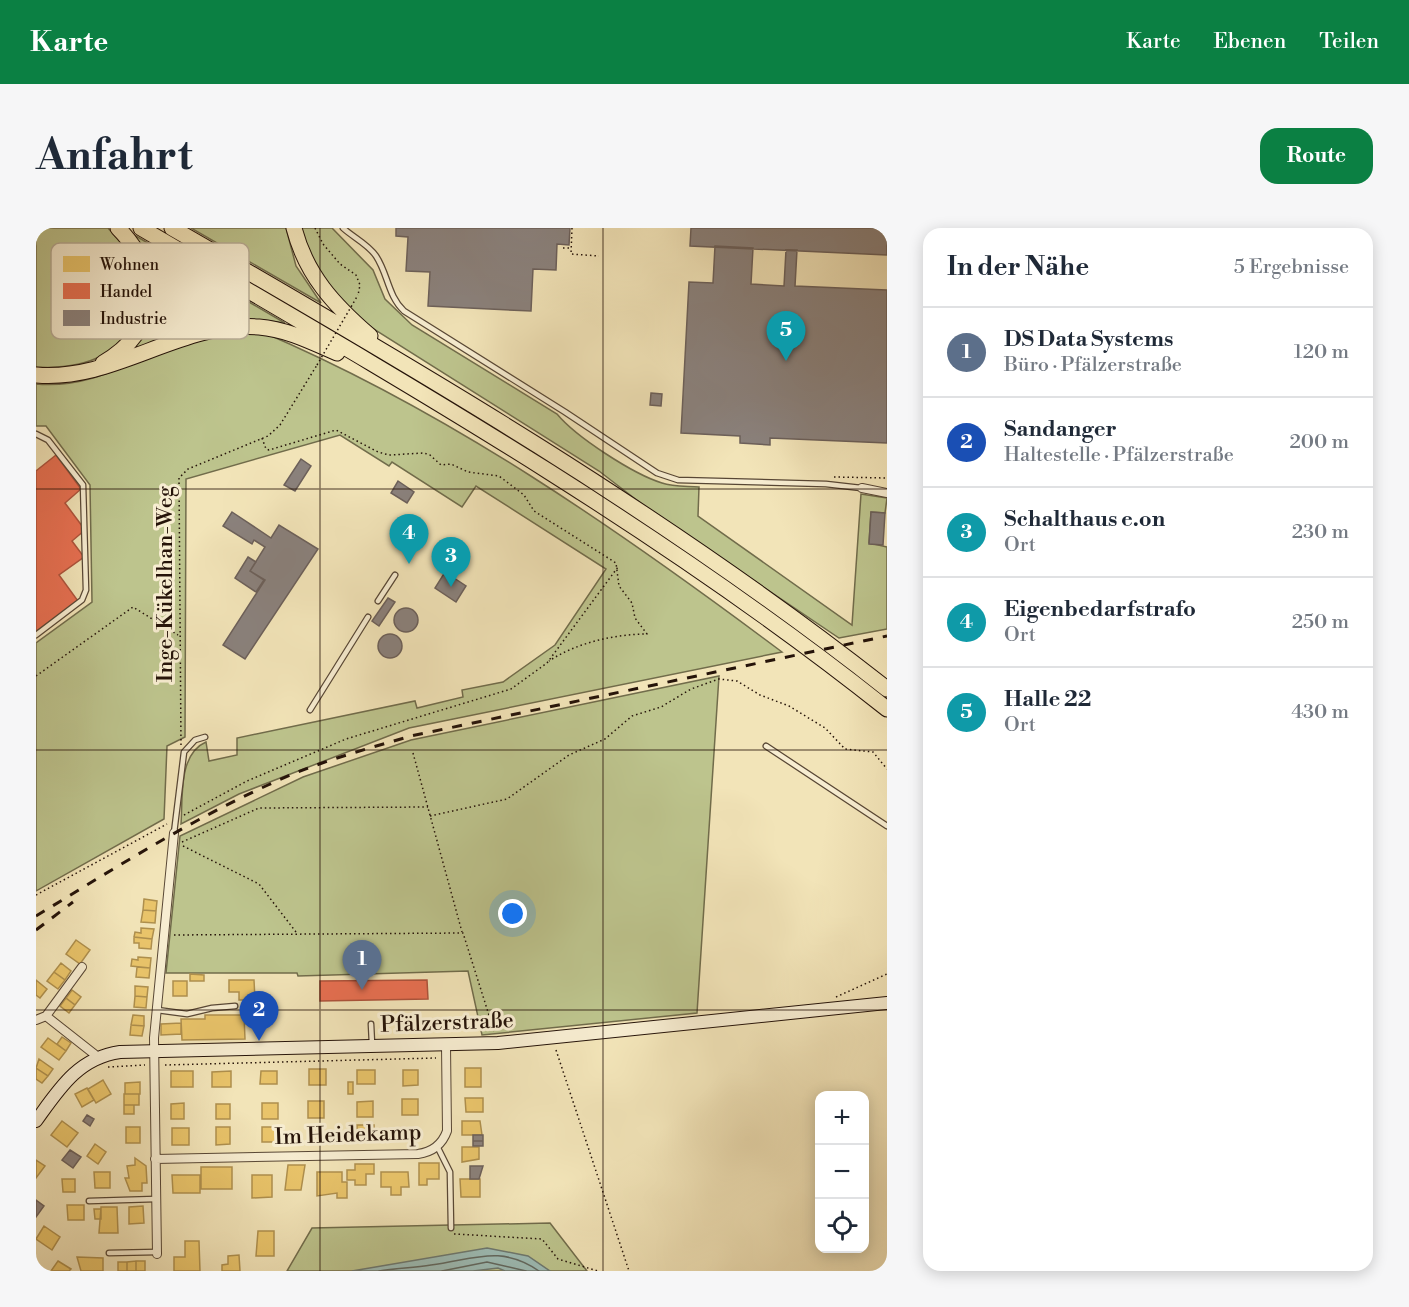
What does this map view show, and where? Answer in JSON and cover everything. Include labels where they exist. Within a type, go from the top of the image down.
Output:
[{"type":"highway","points":[[118,228],[131,243]]},
{"type":"highway","points":[[141,228],[166,243]]},
{"type":"highway","points":[[172,228],[197,243]]},
{"type":"highway","points":[[294,228],[306,266],[321,289],[349,318],[399,362]]},
{"type":"highway","points":[[249,273],[399,362],[636,510],[764,598],[887,689]]},
{"type":"highway","points":[[249,292],[392,376],[669,551],[762,615],[887,709]]},
{"type":"highway","points":[[249,328],[257,327],[305,339],[392,376]]},
{"type":"highway","points":[[78,373],[118,353],[132,339]]},
{"type":"highway","points":[[36,375],[64,376],[120,363],[184,339]]},
{"type":"street","points":[[862,488],[887,493]]},
{"type":"street","points":[[157,1253],[154,1050],[174,833]]},
{"type":"street","points":[[36,1020],[46,1016],[82,967]]},
{"type":"street","name":"Pfälzerstraße","points":[[36,1121],[70,1076],[120,1052],[372,1047],[446,1050],[887,1003]]},
{"type":"street","points":[[46,1016],[101,1062]]},
{"type":"street","name":"Im Heidekamp","points":[[155,1159],[418,1154],[437,1146],[447,1131],[446,1050]]},
{"type":"lane","points":[[344,228],[374,253],[385,271],[392,296],[404,311],[584,423],[657,473],[678,480],[826,484],[862,488]]},
{"type":"lane","points":[[36,434],[48,440],[83,485],[86,590],[82,600],[36,635]]},
{"type":"lane","points":[[378,601],[395,575]]},
{"type":"lane","points":[[310,710],[368,617]]},
{"type":"lane","points":[[174,833],[184,752],[195,740],[205,737]]},
{"type":"lane","points":[[766,746],[887,826]]},
{"type":"lane","points":[[157,1010],[187,1014],[212,1008],[235,1006]]},
{"type":"lane","points":[[371,1024],[372,1047]]},
{"type":"lane","points":[[437,1146],[450,1172],[451,1228]]},
{"type":"lane","points":[[89,1201],[156,1199]]},
{"type":"lane","points":[[109,1253],[157,1253]]},
{"type":"path","name":"Inge-Kükelhan-Weg","points":[[184,752],[180,743],[178,635],[179,478],[188,469],[262,438],[279,425],[358,295],[360,285],[356,275],[340,264],[323,244],[315,228]]},
{"type":"path","points":[[572,228],[571,254],[599,256]]},
{"type":"path","points":[[562,248],[571,248]]},
{"type":"path","points":[[36,895],[247,781],[346,739],[511,689],[563,652],[596,642],[647,634],[635,618],[632,603],[619,586],[616,563],[534,511],[524,495],[499,476],[468,472],[451,464],[441,465],[430,455],[424,453],[388,455],[336,430],[270,450],[266,448],[262,438]]},
{"type":"path","points":[[547,663],[618,567]]},
{"type":"path","points":[[36,676],[133,607],[178,635]]},
{"type":"path","points":[[430,816],[507,799],[569,755],[604,739],[632,716],[661,707],[691,689],[719,679],[737,681],[760,695],[789,706],[825,728],[845,749],[873,752],[887,769]]},
{"type":"path","points":[[413,753],[463,933],[498,1043]]},
{"type":"path","points":[[296,932],[259,884],[179,843],[259,808],[428,807]]},
{"type":"path","points":[[165,935],[296,932],[463,933]]},
{"type":"path","points":[[552,1038],[629,1271]]},
{"type":"path","points":[[101,1062],[154,1065],[429,1060],[446,1050]]},
{"type":"path","points":[[451,1228],[455,1236],[542,1239],[558,1259],[598,1271]]},
{"type":"green space","points":[[36,228],[108,228],[121,243],[51,243],[51,339],[123,339],[103,355],[88,361],[54,367],[36,367]]},
{"type":"green space","points":[[191,228],[286,228],[296,266],[321,303],[249,261],[249,243],[217,243]]},
{"type":"green space","points":[[300,228],[332,228],[373,270],[385,299],[412,325],[557,414],[577,433],[606,454],[636,472],[662,483],[699,487],[698,516],[852,625],[861,494],[887,498],[885,513],[871,512],[869,543],[887,547],[887,629],[839,638],[656,515],[599,471],[372,328],[330,291],[309,258]]},
{"type":"green space","points":[[129,232],[148,243],[133,243]]},
{"type":"green space","points":[[249,302],[285,323],[262,320],[249,323]]},
{"type":"green space","points":[[260,331],[330,363],[465,436],[595,518],[782,652],[409,728],[239,794],[181,824],[182,790],[186,766],[197,748],[206,742],[209,761],[237,755],[237,738],[415,701],[417,708],[463,697],[462,690],[503,682],[555,645],[606,569],[476,486],[462,507],[392,462],[389,466],[340,435],[186,479],[185,737],[167,746],[164,819],[36,891],[36,643],[92,602],[90,485],[46,426],[36,426],[36,384],[80,381],[100,376],[195,339],[249,339],[249,332]]},
{"type":"green space","points":[[133,339],[183,339],[125,353]]},
{"type":"green space","points":[[719,676],[697,1013],[482,1035],[468,971],[298,976],[297,973],[166,973],[180,836],[303,777],[411,740]]},
{"type":"green space","points":[[550,1223],[587,1271],[287,1271],[312,1228]]},
{"type":"water","points":[[487,1248],[528,1256],[550,1271],[505,1271],[498,1268],[473,1271],[352,1271]]},
{"type":"building: Wohnen","points":[[144,899],[157,901],[156,911],[143,910]]},
{"type":"building: Wohnen","points":[[143,910],[156,911],[155,923],[141,922]]},
{"type":"building: Wohnen","points":[[141,928],[154,929],[152,939],[134,937],[135,932],[141,933]]},
{"type":"building: Wohnen","points":[[134,937],[152,939],[151,949],[139,948],[139,943],[134,943]]},
{"type":"building: Wohnen","points":[[76,940],[90,950],[80,964],[66,954]]},
{"type":"building: Wohnen","points":[[138,957],[151,958],[150,968],[131,966],[132,959],[138,960]]},
{"type":"building: Wohnen","points":[[61,963],[71,971],[65,980],[54,972]]},
{"type":"building: Wohnen","points":[[137,967],[150,968],[149,978],[136,977]]},
{"type":"building: Wohnen","points":[[54,972],[65,980],[58,989],[47,981]]},
{"type":"building: Wohnen","points":[[190,974],[204,975],[204,981],[190,981]]},
{"type":"building: Wohnen","points":[[36,980],[47,989],[40,998],[36,995]]},
{"type":"building: Wohnen","points":[[229,980],[254,980],[255,1000],[239,1000],[239,992],[229,992]]},
{"type":"building: Wohnen","points":[[173,981],[187,981],[187,996],[173,996]]},
{"type":"building: Wohnen","points":[[135,986],[148,987],[147,997],[135,996]]},
{"type":"building: Wohnen","points":[[72,990],[81,997],[75,1005],[66,998]]},
{"type":"building: Wohnen","points":[[135,996],[147,997],[146,1008],[134,1007]]},
{"type":"building: Wohnen","points":[[66,998],[75,1005],[69,1013],[60,1006]]},
{"type":"building: Wohnen","points":[[133,1015],[144,1016],[144,1026],[131,1025]]},
{"type":"building: Wohnen","points":[[205,1015],[244,1015],[245,1039],[182,1040],[181,1019],[205,1019]]},
{"type":"building: Wohnen","points":[[181,1023],[181,1034],[161,1035],[161,1024]]},
{"type":"building: Wohnen","points":[[131,1025],[144,1026],[142,1036],[130,1035]]},
{"type":"building: Wohnen","points":[[62,1037],[71,1043],[66,1051],[57,1044]]},
{"type":"building: Wohnen","points":[[48,1038],[66,1051],[59,1060],[41,1047]]},
{"type":"building: Wohnen","points":[[39,1059],[53,1069],[48,1076],[36,1068]]},
{"type":"building: Wohnen","points":[[36,1068],[48,1076],[42,1083],[36,1079]]},
{"type":"building: Wohnen","points":[[465,1068],[481,1068],[481,1087],[465,1087]]},
{"type":"building: Wohnen","points":[[309,1069],[326,1069],[326,1085],[309,1085]]},
{"type":"building: Wohnen","points":[[357,1070],[375,1070],[375,1084],[357,1084]]},
{"type":"building: Wohnen","points":[[403,1070],[418,1070],[418,1085],[403,1086]]},
{"type":"building: Wohnen","points":[[171,1071],[193,1071],[193,1087],[171,1087]]},
{"type":"building: Wohnen","points":[[231,1071],[231,1087],[212,1087],[212,1072]]},
{"type":"building: Wohnen","points":[[261,1071],[277,1071],[277,1084],[260,1084]]},
{"type":"building: Wohnen","points":[[103,1080],[111,1094],[96,1103],[88,1089]]},
{"type":"building: Wohnen","points":[[140,1082],[140,1094],[125,1094],[125,1083]]},
{"type":"building: Wohnen","points":[[348,1082],[353,1082],[353,1094],[348,1094]]},
{"type":"building: Wohnen","points":[[87,1088],[94,1100],[82,1107],[75,1094]]},
{"type":"building: Wohnen","points":[[124,1094],[139,1094],[139,1105],[124,1105]]},
{"type":"building: Wohnen","points":[[465,1098],[483,1098],[483,1112],[466,1112]]},
{"type":"building: Wohnen","points":[[402,1099],[418,1099],[418,1115],[402,1115]]},
{"type":"building: Wohnen","points":[[308,1101],[324,1101],[324,1118],[308,1118]]},
{"type":"building: Wohnen","points":[[373,1101],[373,1117],[357,1117],[357,1102]]},
{"type":"building: Wohnen","points":[[184,1103],[184,1119],[171,1119],[171,1104]]},
{"type":"building: Wohnen","points":[[262,1103],[278,1103],[278,1119],[262,1119]]},
{"type":"building: Wohnen","points":[[216,1104],[230,1104],[230,1119],[216,1119]]},
{"type":"building: Wohnen","points":[[124,1105],[134,1105],[134,1114],[124,1114]]},
{"type":"building: Wohnen","points":[[62,1121],[78,1133],[67,1147],[51,1135]]},
{"type":"building: Wohnen","points":[[462,1121],[480,1121],[482,1135],[462,1135]]},
{"type":"building: Wohnen","points":[[357,1125],[374,1125],[374,1141],[357,1142]]},
{"type":"building: Wohnen","points":[[126,1127],[140,1127],[140,1143],[126,1143]]},
{"type":"building: Wohnen","points":[[216,1127],[230,1127],[230,1144],[216,1145]]},
{"type":"building: Wohnen","points":[[262,1127],[278,1127],[278,1142],[262,1142]]},
{"type":"building: Wohnen","points":[[172,1128],[189,1128],[189,1145],[172,1145]]},
{"type":"building: Wohnen","points":[[402,1128],[415,1128],[415,1141],[402,1141]]},
{"type":"building: Wohnen","points":[[308,1129],[322,1129],[322,1142],[309,1142]]},
{"type":"building: Wohnen","points":[[95,1144],[106,1152],[98,1164],[87,1156]]},
{"type":"building: Wohnen","points":[[462,1147],[479,1147],[479,1159],[462,1162]]},
{"type":"building: Wohnen","points":[[135,1158],[146,1166],[147,1183],[142,1183],[142,1191],[130,1191],[125,1178],[129,1178],[127,1166],[135,1165]]},
{"type":"building: Wohnen","points":[[36,1160],[45,1166],[36,1178]]},
{"type":"building: Wohnen","points":[[419,1163],[439,1163],[439,1179],[427,1179],[427,1185],[419,1185]]},
{"type":"building: Wohnen","points":[[355,1164],[374,1164],[374,1174],[366,1174],[366,1185],[355,1185],[355,1180],[347,1180],[347,1170],[355,1170]]},
{"type":"building: Wohnen","points":[[288,1165],[305,1165],[301,1190],[285,1190]]},
{"type":"building: Wohnen","points":[[201,1167],[232,1167],[232,1189],[201,1189]]},
{"type":"building: Wohnen","points":[[94,1172],[110,1172],[110,1188],[95,1188]]},
{"type":"building: Wohnen","points":[[317,1172],[342,1172],[342,1182],[347,1182],[347,1198],[337,1198],[337,1193],[317,1196]]},
{"type":"building: Wohnen","points":[[381,1172],[408,1172],[409,1187],[401,1187],[401,1195],[391,1195],[391,1187],[381,1187]]},
{"type":"building: Wohnen","points":[[172,1175],[200,1175],[200,1193],[173,1193]]},
{"type":"building: Wohnen","points":[[252,1175],[272,1175],[272,1197],[252,1198]]},
{"type":"building: Wohnen","points":[[62,1179],[75,1179],[75,1192],[63,1192]]},
{"type":"building: Wohnen","points":[[460,1179],[480,1179],[480,1197],[461,1197]]},
{"type":"building: Wohnen","points":[[67,1205],[84,1205],[84,1220],[68,1220]]},
{"type":"building: Wohnen","points":[[143,1206],[144,1223],[129,1224],[129,1207]]},
{"type":"building: Wohnen","points":[[101,1207],[117,1207],[118,1233],[99,1233]]},
{"type":"building: Wohnen","points":[[94,1209],[101,1209],[101,1219],[95,1219]]},
{"type":"building: Wohnen","points":[[44,1226],[60,1237],[52,1250],[36,1239]]},
{"type":"building: Wohnen","points":[[258,1231],[274,1231],[274,1256],[256,1256]]},
{"type":"building: Wohnen","points":[[185,1241],[199,1241],[200,1271],[174,1271],[174,1257],[185,1257]]},
{"type":"building: Wohnen","points":[[239,1255],[240,1271],[222,1271],[222,1265],[228,1264],[228,1256]]},
{"type":"building: Wohnen","points":[[77,1257],[103,1258],[103,1271],[81,1271]]},
{"type":"building: Wohnen","points":[[58,1261],[71,1269],[51,1271]]},
{"type":"building: Wohnen","points":[[136,1261],[136,1271],[127,1271],[127,1262]]},
{"type":"building: Wohnen","points":[[136,1261],[145,1261],[145,1271],[136,1271]]},
{"type":"building: Wohnen","points":[[118,1262],[127,1262],[127,1271],[118,1271]]},
{"type":"building: Handel","points":[[56,455],[81,489],[65,503],[85,530],[72,541],[84,557],[59,575],[78,601],[36,632],[36,471]]},
{"type":"building: Handel","points":[[427,980],[428,999],[320,1001],[320,981]]},
{"type":"building: Industrie","points":[[396,228],[570,228],[569,245],[557,244],[556,270],[533,269],[531,311],[428,306],[430,272],[406,271],[408,237],[396,236]]},
{"type":"building: Industrie","points":[[691,228],[887,228],[887,255],[690,246]]},
{"type":"building: Industrie","points":[[715,246],[753,248],[751,284],[784,286],[786,250],[797,250],[795,286],[887,290],[887,443],[770,438],[770,445],[740,443],[740,436],[681,433],[689,282],[713,283]]},
{"type":"building: Industrie","points":[[651,393],[662,394],[661,406],[650,405]]},
{"type":"building: Industrie","points":[[301,459],[311,466],[295,491],[284,485]]},
{"type":"building: Industrie","points":[[398,481],[414,492],[407,503],[391,493]]},
{"type":"building: Industrie","points":[[232,512],[271,538],[279,525],[318,549],[245,659],[223,645],[265,580],[250,571],[265,547],[254,540],[252,544],[223,526]]},
{"type":"building: Industrie","points":[[871,512],[885,513],[883,545],[869,544]]},
{"type":"building: Industrie","points":[[248,557],[256,562],[250,571],[264,580],[256,592],[235,578]]},
{"type":"building: Industrie","points":[[445,572],[466,586],[456,602],[435,588]]},
{"type":"building: Industrie","points":[[388,598],[395,602],[379,626],[372,621]]},
{"type":"building: Industrie","points":[[406,608],[414,612],[418,620],[414,628],[406,632],[398,628],[394,620],[398,612]]},
{"type":"building: Industrie","points":[[390,634],[398,638],[402,646],[398,654],[390,658],[382,654],[378,646],[382,638]]},
{"type":"building: Industrie","points":[[87,1115],[94,1119],[90,1126],[83,1121]]},
{"type":"building: Industrie","points":[[473,1135],[483,1135],[483,1141],[473,1141]]},
{"type":"building: Industrie","points":[[473,1141],[483,1141],[483,1146],[473,1146]]},
{"type":"building: Industrie","points":[[70,1150],[81,1157],[73,1168],[62,1160]]},
{"type":"building: Industrie","points":[[470,1166],[483,1166],[479,1179],[470,1179]]},
{"type":"building: Industrie","points":[[36,1200],[44,1206],[36,1217]]},
{"type":"railway","points":[[36,916],[150,847],[238,799],[285,777],[339,757],[411,736],[887,636]]},
{"type":"railway","points":[[36,930],[73,902]]},
{"type":"place","name":"Halle 22","points":[[786,361]]},
{"type":"place","name":"Eigenbedarfstrafo","points":[[409,564]]},
{"type":"place","name":"Schalthaus e.on","points":[[451,587]]},
{"type":"place","name":"DS Data Systems","points":[[362,990]]},
{"type":"place","name":"Sandanger","points":[[259,1041]]}]
